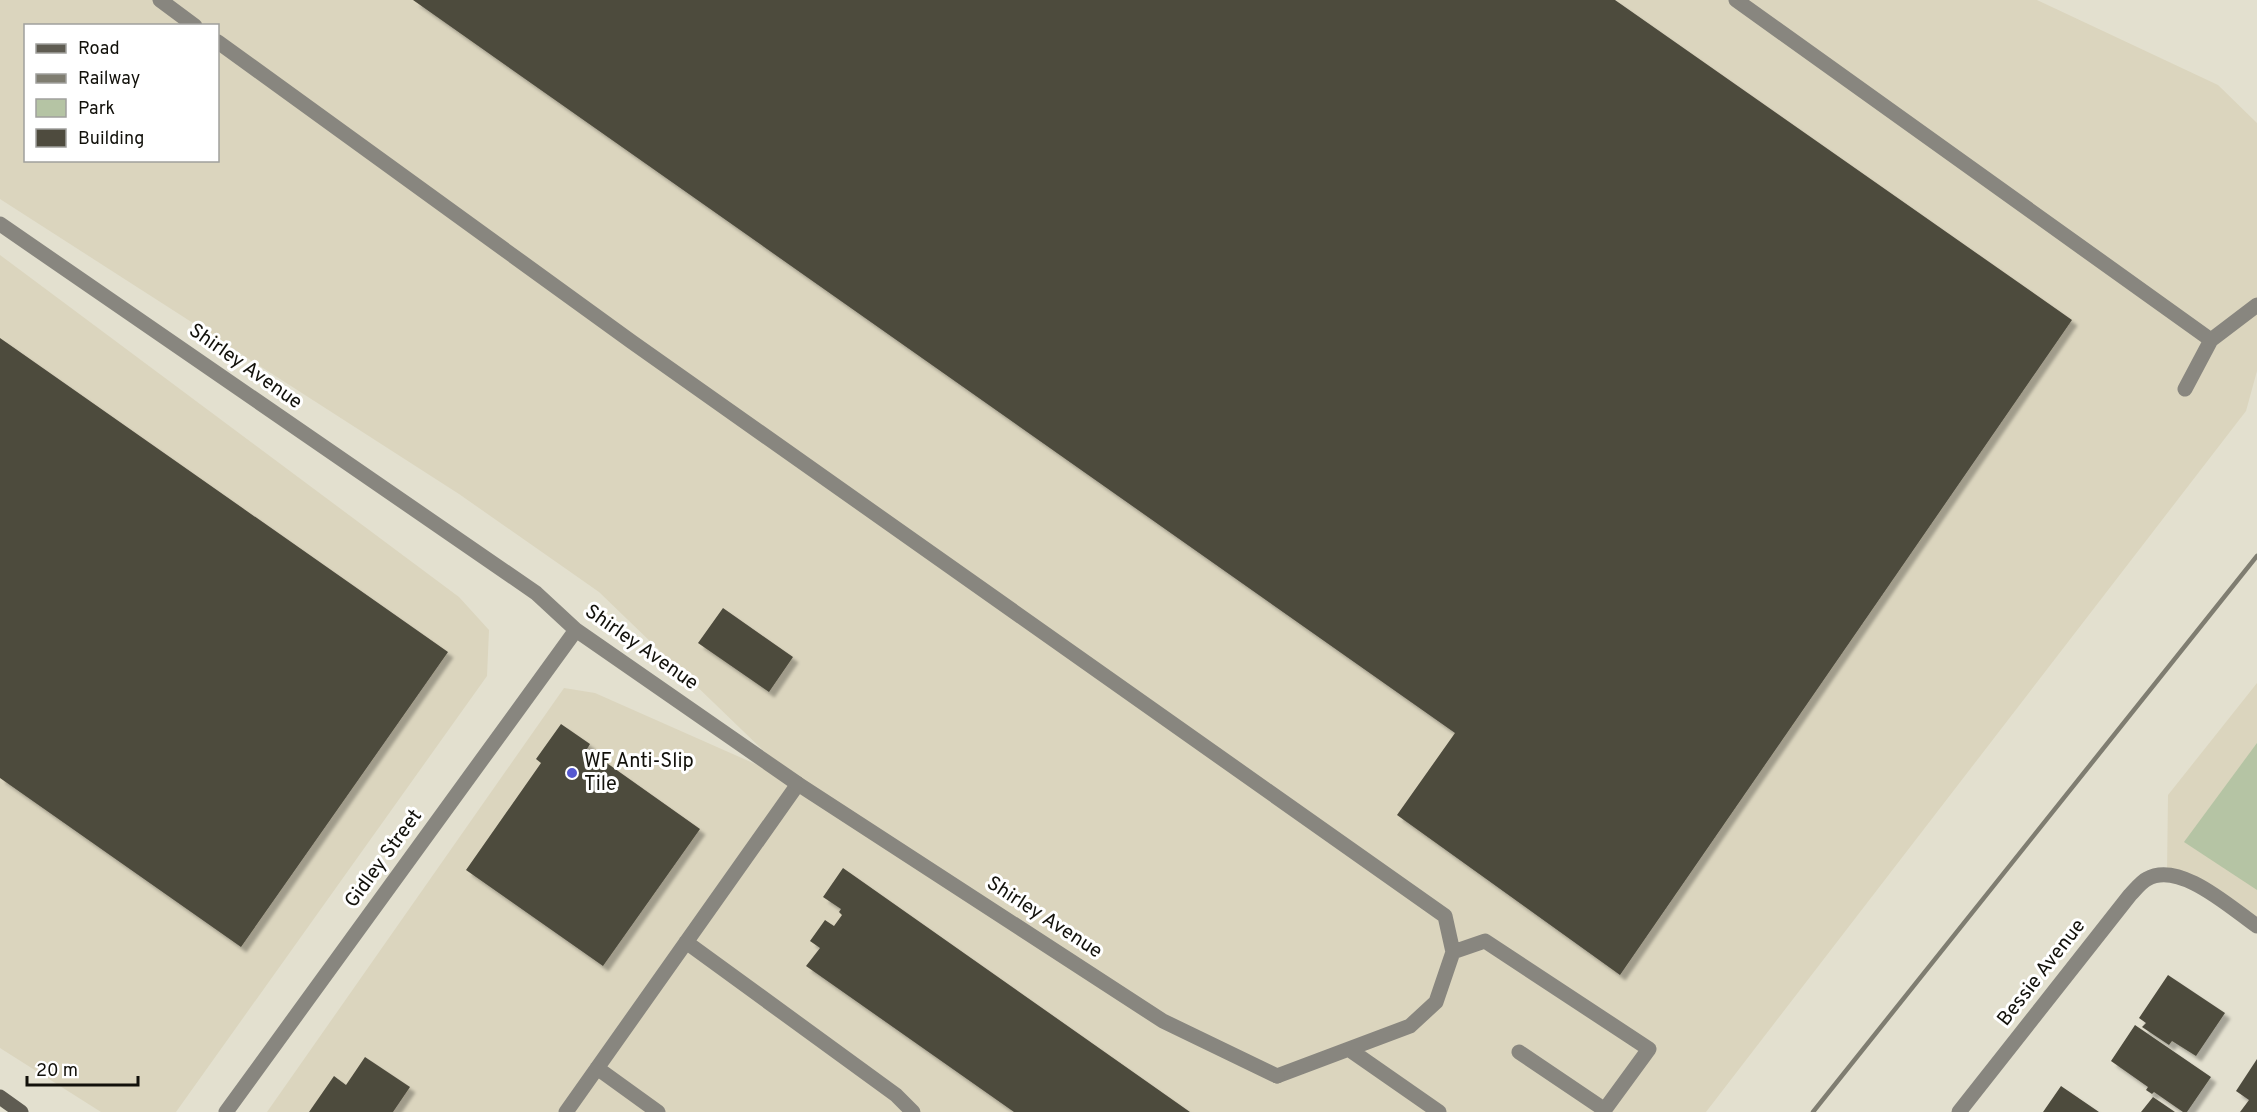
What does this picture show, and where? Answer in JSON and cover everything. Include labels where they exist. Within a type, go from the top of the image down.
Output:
[{"type":"main road","points":[[0,1096],[21,1112]]},
{"type":"street","points":[[160,0],[192,24]]},
{"type":"street","points":[[1736,0],[2211,340]]},
{"type":"street","points":[[219,43],[642,349],[1445,916],[1454,952],[1436,1002],[1410,1026],[1350,1050]]},
{"type":"street","name":"Shirley Avenue","points":[[0,224],[536,593],[576,630],[798,784],[1162,1021],[1277,1076],[1350,1050]]},
{"type":"street","points":[[2185,389],[2211,340],[2257,305]]},
{"type":"street","name":"Gidley Street","points":[[226,1112],[576,630]]},
{"type":"street","points":[[566,1112],[798,784]]},
{"type":"street","name":"Bessie Avenue","points":[[1959,1112],[2130,895],[2147,879],[2167,873],[2188,880],[2257,926]]},
{"type":"street","points":[[1454,952],[1485,941],[1649,1050],[1604,1111],[1519,1053]]},
{"type":"street","points":[[686,942],[896,1095],[913,1112]]},
{"type":"street","points":[[1350,1050],[1439,1112]]},
{"type":"street","points":[[597,1068],[658,1112]]},
{"type":"shaded area","points":[[0,0],[2037,0],[2218,85],[2257,123],[2257,371],[2246,411],[1706,1112],[267,1112],[564,688],[595,693],[796,782],[599,592],[459,494],[0,199]]},
{"type":"shaded area","points":[[0,255],[459,597],[489,630],[487,676],[176,1112],[101,1112],[0,1048]]},
{"type":"shaded area","points":[[2257,683],[2257,926],[2167,873],[2168,795]]},
{"type":"green space","points":[[2257,743],[2257,890],[2184,842]]},
{"type":"building","points":[[413,0],[1615,0],[2072,320],[1620,975],[1397,815],[1455,733]]},
{"type":"building","points":[[0,338],[448,652],[241,947],[0,778]]},
{"type":"building","points":[[723,608],[793,657],[769,692],[698,643]]},
{"type":"building","points":[[561,724],[590,744],[587,749],[700,829],[603,966],[466,870],[541,763],[536,759]]},
{"type":"building","points":[[843,868],[1190,1112],[1014,1112],[806,966],[820,948],[810,941],[825,920],[834,926],[842,915],[839,912],[841,909],[823,897]]},
{"type":"building","points":[[2168,975],[2225,1013],[2196,1056],[2172,1041],[2169,1045],[2142,1027],[2146,1023],[2139,1018]]},
{"type":"building","points":[[2135,1025],[2211,1077],[2187,1112],[2183,1112],[2154,1092],[2152,1094],[2146,1090],[2148,1087],[2111,1061]]},
{"type":"building","points":[[365,1057],[410,1087],[393,1112],[309,1112],[334,1076],[346,1085]]},
{"type":"building","points":[[2257,1059],[2257,1112],[2240,1112],[2249,1100],[2236,1091]]},
{"type":"building","points":[[2061,1086],[2099,1112],[2043,1112]]},
{"type":"building","points":[[2153,1097],[2175,1112],[2141,1112]]},
{"type":"railway","points":[[1813,1112],[2257,556]]},
{"type":"place","name":"WF Anti-Slip Tile","points":[[572,773]]}]
